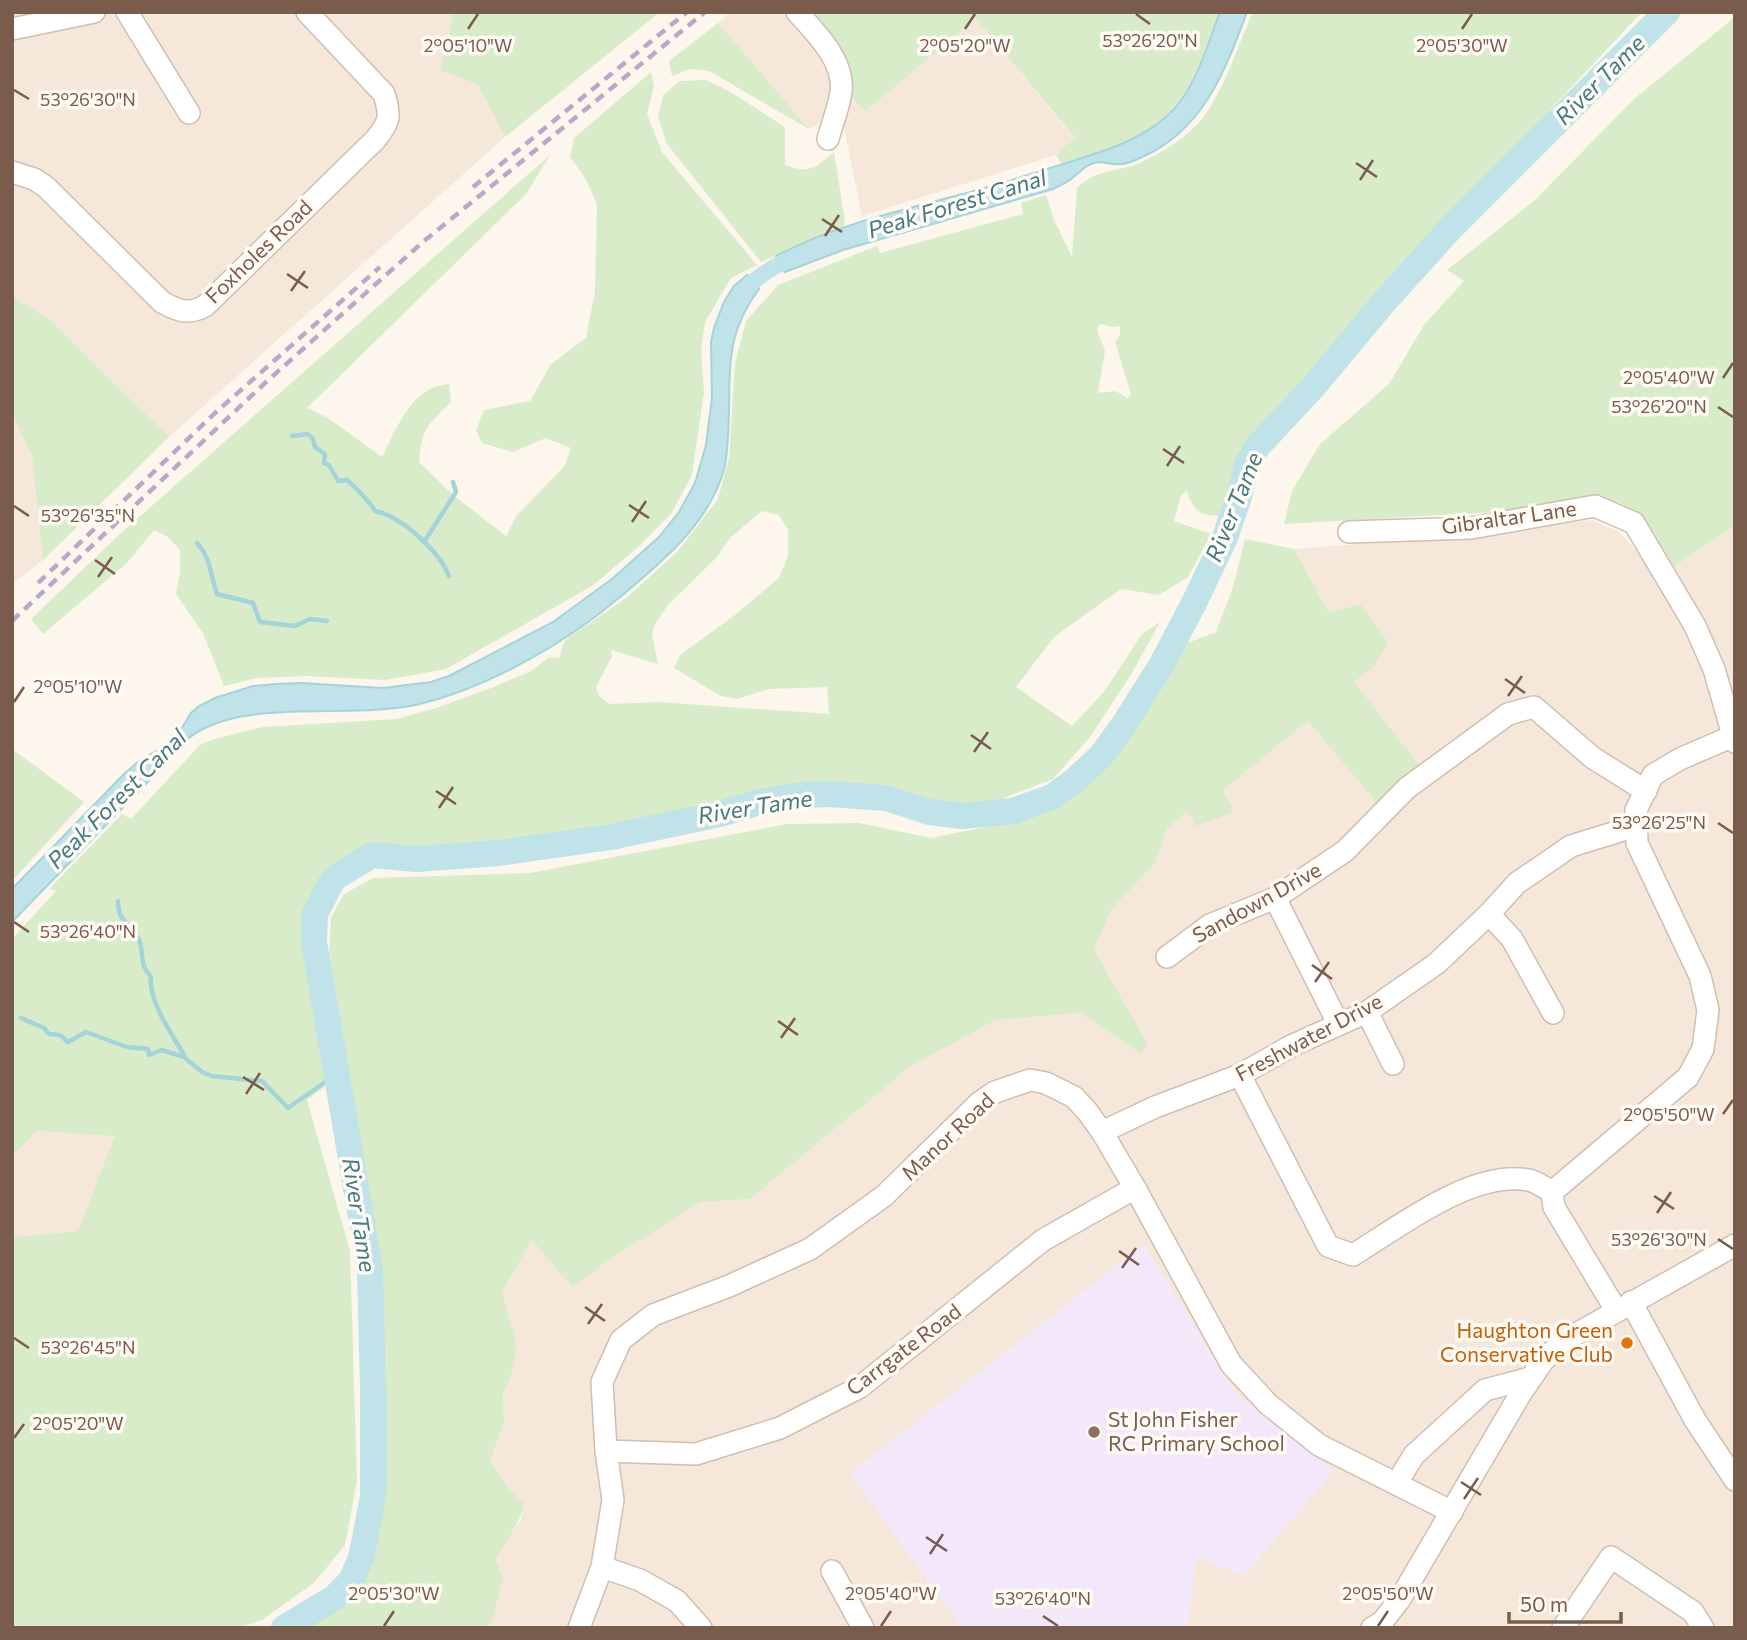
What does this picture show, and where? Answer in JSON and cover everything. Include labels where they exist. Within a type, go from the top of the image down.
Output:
[{"type":"street","points":[[12,29],[94,12]]},
{"type":"street","points":[[127,12],[189,113]]},
{"type":"street","name":"Foxholes Road","points":[[12,172],[34,179],[46,187],[162,302],[176,310],[192,313],[205,306],[375,140],[387,125],[388,109],[384,94],[307,12]]},
{"type":"street","points":[[797,12],[822,41],[837,66],[842,90],[828,139]]},
{"type":"street","name":"Gibraltar Lane","points":[[1349,532],[1471,528],[1595,506],[1634,523],[1695,626],[1714,669],[1734,739]]},
{"type":"street","name":"Sandown Drive","points":[[1167,957],[1210,925],[1275,898],[1345,851],[1407,788],[1508,714],[1534,707],[1592,758],[1646,791]]},
{"type":"street","points":[[1552,1192],[1688,1077],[1703,1048],[1708,1010],[1700,976],[1637,843],[1636,810],[1653,775],[1680,759],[1734,739]]},
{"type":"street","name":"Freshwater Drive","points":[[1102,1132],[1155,1107],[1240,1076],[1291,1046],[1367,1012],[1436,964],[1489,914],[1517,883],[1571,846],[1636,826]]},
{"type":"street","points":[[1275,898],[1338,1023]]},
{"type":"street","points":[[1489,914],[1513,939],[1553,1013]]},
{"type":"street","points":[[1367,1012],[1393,1064]]},
{"type":"street","points":[[1240,1076],[1328,1246],[1353,1255],[1460,1191],[1505,1179],[1531,1180],[1552,1192]]},
{"type":"street","name":"Manor Road","points":[[579,1628],[602,1567],[612,1500],[602,1382],[621,1340],[653,1315],[729,1286],[810,1249],[884,1196],[979,1103],[995,1092],[1030,1080],[1046,1083],[1074,1097],[1087,1111],[1135,1188],[1231,1364],[1268,1404],[1319,1445],[1452,1512]]},
{"type":"street","name":"Carrgate Road","points":[[606,1451],[696,1454],[780,1428],[860,1387],[1043,1240],[1135,1188]]},
{"type":"street","points":[[1552,1192],[1554,1207],[1624,1306],[1695,1420],[1731,1469]]},
{"type":"street","points":[[1372,1628],[1382,1622],[1400,1599],[1530,1378],[1543,1361],[1562,1342],[1735,1245]]},
{"type":"street","points":[[1396,1484],[1414,1455],[1485,1391],[1530,1378]]},
{"type":"street","points":[[1563,1628],[1611,1557],[1693,1612],[1703,1628]]},
{"type":"street","points":[[602,1567],[640,1580],[677,1601],[701,1628]]},
{"type":"street","points":[[832,1571],[863,1628]]},
{"type":"shaded area","points":[[12,12],[454,12],[440,70],[478,85],[505,137],[169,437],[50,320],[12,296]]},
{"type":"shaded area","points":[[730,12],[786,12],[865,112],[974,17],[1076,140],[1063,147],[1056,155],[862,216],[844,127],[827,109],[818,125],[809,129],[718,23]]},
{"type":"shaded area","points":[[12,413],[32,457],[43,560],[12,584]]},
{"type":"shaded area","points":[[1592,520],[1619,532],[1642,557],[1655,580],[1735,525],[1735,1628],[487,1628],[493,1617],[495,1560],[521,1520],[524,1505],[509,1489],[490,1460],[504,1423],[503,1392],[510,1379],[502,1292],[532,1239],[571,1286],[585,1279],[604,1262],[701,1202],[750,1199],[911,1066],[996,1020],[1080,1013],[1148,1044],[1094,950],[1112,908],[1156,863],[1167,829],[1187,811],[1234,812],[1222,790],[1308,721],[1377,802],[1418,766],[1353,682],[1374,666],[1329,613],[1294,549],[1438,538]]},
{"type":"shaded area","points":[[37,1131],[116,1135],[78,1231],[12,1237],[12,1156]]},
{"type":"shaded area","name":"St John Fisher RC Primary School","points":[[1144,1244],[1237,1395],[1334,1470],[1244,1576],[1196,1557],[1188,1628],[962,1628],[850,1473]]},
{"type":"green space","points":[[454,12],[660,12],[505,137],[478,85],[440,70]]},
{"type":"green space","points":[[807,12],[1220,12],[1196,72],[1175,106],[1161,120],[1124,143],[1062,164],[1056,155],[1076,139],[975,18],[865,112],[847,91]]},
{"type":"green space","points":[[1253,12],[1642,12],[1372,300],[1380,306],[1314,386],[1258,446],[1247,464],[1232,517],[1198,511],[1187,491],[1181,495],[1174,521],[1211,534],[1188,577],[1159,595],[1121,589],[1054,637],[1016,687],[1072,726],[1104,692],[1142,634],[1160,622],[1132,673],[1090,737],[1053,779],[1004,798],[1013,811],[963,816],[929,812],[886,798],[803,795],[760,802],[720,814],[611,837],[499,853],[417,859],[372,855],[336,877],[315,914],[314,942],[337,1077],[307,1100],[350,1251],[357,1481],[345,1545],[314,1583],[262,1620],[238,1628],[12,1628],[12,1237],[78,1231],[115,1136],[37,1131],[12,1156],[12,939],[56,891],[49,889],[122,814],[131,819],[200,745],[262,727],[397,719],[494,687],[533,670],[549,657],[559,658],[565,640],[626,598],[677,552],[718,499],[729,458],[735,363],[746,321],[778,285],[877,246],[880,253],[1023,214],[1021,203],[1046,195],[1054,220],[1072,257],[1077,188],[1102,173],[1137,164],[1154,156],[1196,126],[1217,95]],"holes":[[[1102,324],[1120,326],[1120,334],[1115,342],[1131,394],[1128,399],[1116,391],[1098,393],[1105,351],[1097,331]],[[762,511],[779,515],[788,530],[788,556],[779,578],[735,615],[680,655],[674,668],[721,696],[737,699],[769,689],[827,687],[829,714],[659,702],[610,704],[599,696],[596,687],[612,656],[611,650],[658,664],[652,634],[667,606],[716,558],[731,537]]]},
{"type":"green space","points":[[1735,17],[1735,525],[1674,567],[1644,518],[1620,503],[1592,498],[1514,511],[1284,524],[1292,491],[1320,444],[1389,384],[1424,325],[1464,281],[1447,270],[1535,200],[1634,99]]},
{"type":"green space","points":[[718,23],[809,129],[709,71],[690,69],[672,76],[669,61]]},
{"type":"green space","points":[[651,72],[654,86],[647,114],[662,152],[757,265],[731,278],[705,322],[701,350],[704,392],[692,475],[671,514],[637,548],[592,586],[446,669],[385,680],[306,676],[257,678],[224,686],[203,633],[176,594],[180,550],[168,537],[154,530],[127,563],[43,634],[31,619],[121,533],[550,155],[526,194],[307,408],[328,418],[382,457],[400,422],[415,401],[436,387],[449,384],[451,402],[427,428],[419,462],[453,495],[506,536],[517,515],[564,467],[571,448],[546,438],[513,452],[482,443],[476,430],[484,410],[530,401],[551,364],[586,338],[595,291],[597,204],[585,178],[570,157],[574,138]]},
{"type":"green space","points":[[706,80],[729,91],[785,127],[785,165],[801,169],[812,168],[834,152],[845,221],[843,227],[761,262],[667,144],[658,117],[663,95],[680,81]]},
{"type":"green space","points":[[12,296],[50,320],[169,437],[43,560],[32,457],[12,413]]},
{"type":"green space","points":[[1245,539],[1294,549],[1329,613],[1360,604],[1388,642],[1374,666],[1354,682],[1419,765],[1377,803],[1308,721],[1223,790],[1234,812],[1196,826],[1187,811],[1167,829],[1156,863],[1112,908],[1094,950],[1148,1044],[1140,1053],[1080,1013],[996,1020],[911,1066],[750,1199],[701,1202],[605,1262],[572,1287],[532,1240],[502,1292],[517,1347],[510,1379],[503,1392],[504,1423],[490,1460],[509,1489],[524,1504],[516,1526],[495,1560],[503,1577],[493,1617],[487,1628],[284,1628],[334,1598],[351,1581],[361,1558],[373,1497],[370,1270],[359,1206],[370,1207],[329,960],[331,917],[344,894],[373,878],[530,873],[787,824],[859,823],[931,838],[1030,818],[1028,807],[1081,775],[1107,747],[1167,654],[1216,632],[1233,587]]},
{"type":"green space","points":[[12,749],[84,802],[12,881]]},
{"type":"water","points":[[1220,12],[1247,12],[1230,56],[1208,98],[1180,133],[1161,147],[1127,163],[1094,163],[1053,189],[843,250],[785,272],[776,265],[776,256],[844,227],[985,188],[1112,148],[1141,135],[1167,116],[1185,94],[1199,67]]},
{"type":"water","points":[[747,275],[755,279],[759,289],[747,308],[734,342],[723,473],[706,510],[681,542],[651,571],[576,631],[526,661],[473,687],[420,704],[367,710],[254,715],[228,720],[199,731],[178,747],[166,763],[12,922],[12,889],[124,774],[140,760],[166,746],[199,706],[253,686],[301,683],[383,688],[431,682],[449,676],[553,622],[612,579],[659,537],[679,512],[695,483],[706,445],[712,398],[711,342],[714,328],[724,302],[734,286]]},
{"type":"waterway","name":"River Tame","points":[[284,1628],[334,1598],[351,1581],[361,1558],[373,1497],[370,1270],[314,942],[315,914],[336,877],[372,855],[417,859],[499,853],[611,837],[720,814],[760,802],[803,795],[886,798],[929,812],[963,816],[1013,811],[1052,797],[1101,756],[1162,664],[1224,540],[1247,464],[1258,446],[1314,386],[1449,230],[1667,12]]},
{"type":"waterway","name":"Peak Forest Canal","points":[[742,292],[767,272],[795,257]]},
{"type":"waterway","points":[[292,436],[308,434],[315,447],[325,454],[324,463],[329,465],[338,481],[347,480],[375,511],[396,520],[418,536],[437,556],[449,576]]},
{"type":"waterway","points":[[424,542],[456,492],[453,482]]},
{"type":"waterway","points":[[197,543],[208,560],[217,594],[253,603],[260,622],[295,626],[310,619],[327,621]]},
{"type":"waterway","points":[[118,901],[120,914],[139,940],[143,963],[151,977],[157,1007],[184,1055]]},
{"type":"waterway","points":[[21,1018],[44,1028],[49,1034],[60,1035],[68,1042],[86,1032],[127,1047],[148,1049],[149,1055],[162,1050],[184,1057],[202,1072],[212,1076],[262,1081],[288,1108],[337,1074]]},
{"type":"railway","points":[[473,187],[687,12]]},
{"type":"railway","points":[[12,621],[265,383],[424,241],[705,12]]},
{"type":"railway","points":[[38,583],[215,413],[380,267]]},
{"type":"place","name":"Haughton Green Conservative Club","points":[[1627,1343]]},
{"type":"place","name":"St John Fisher RC Primary School","points":[[1094,1432]]}]
